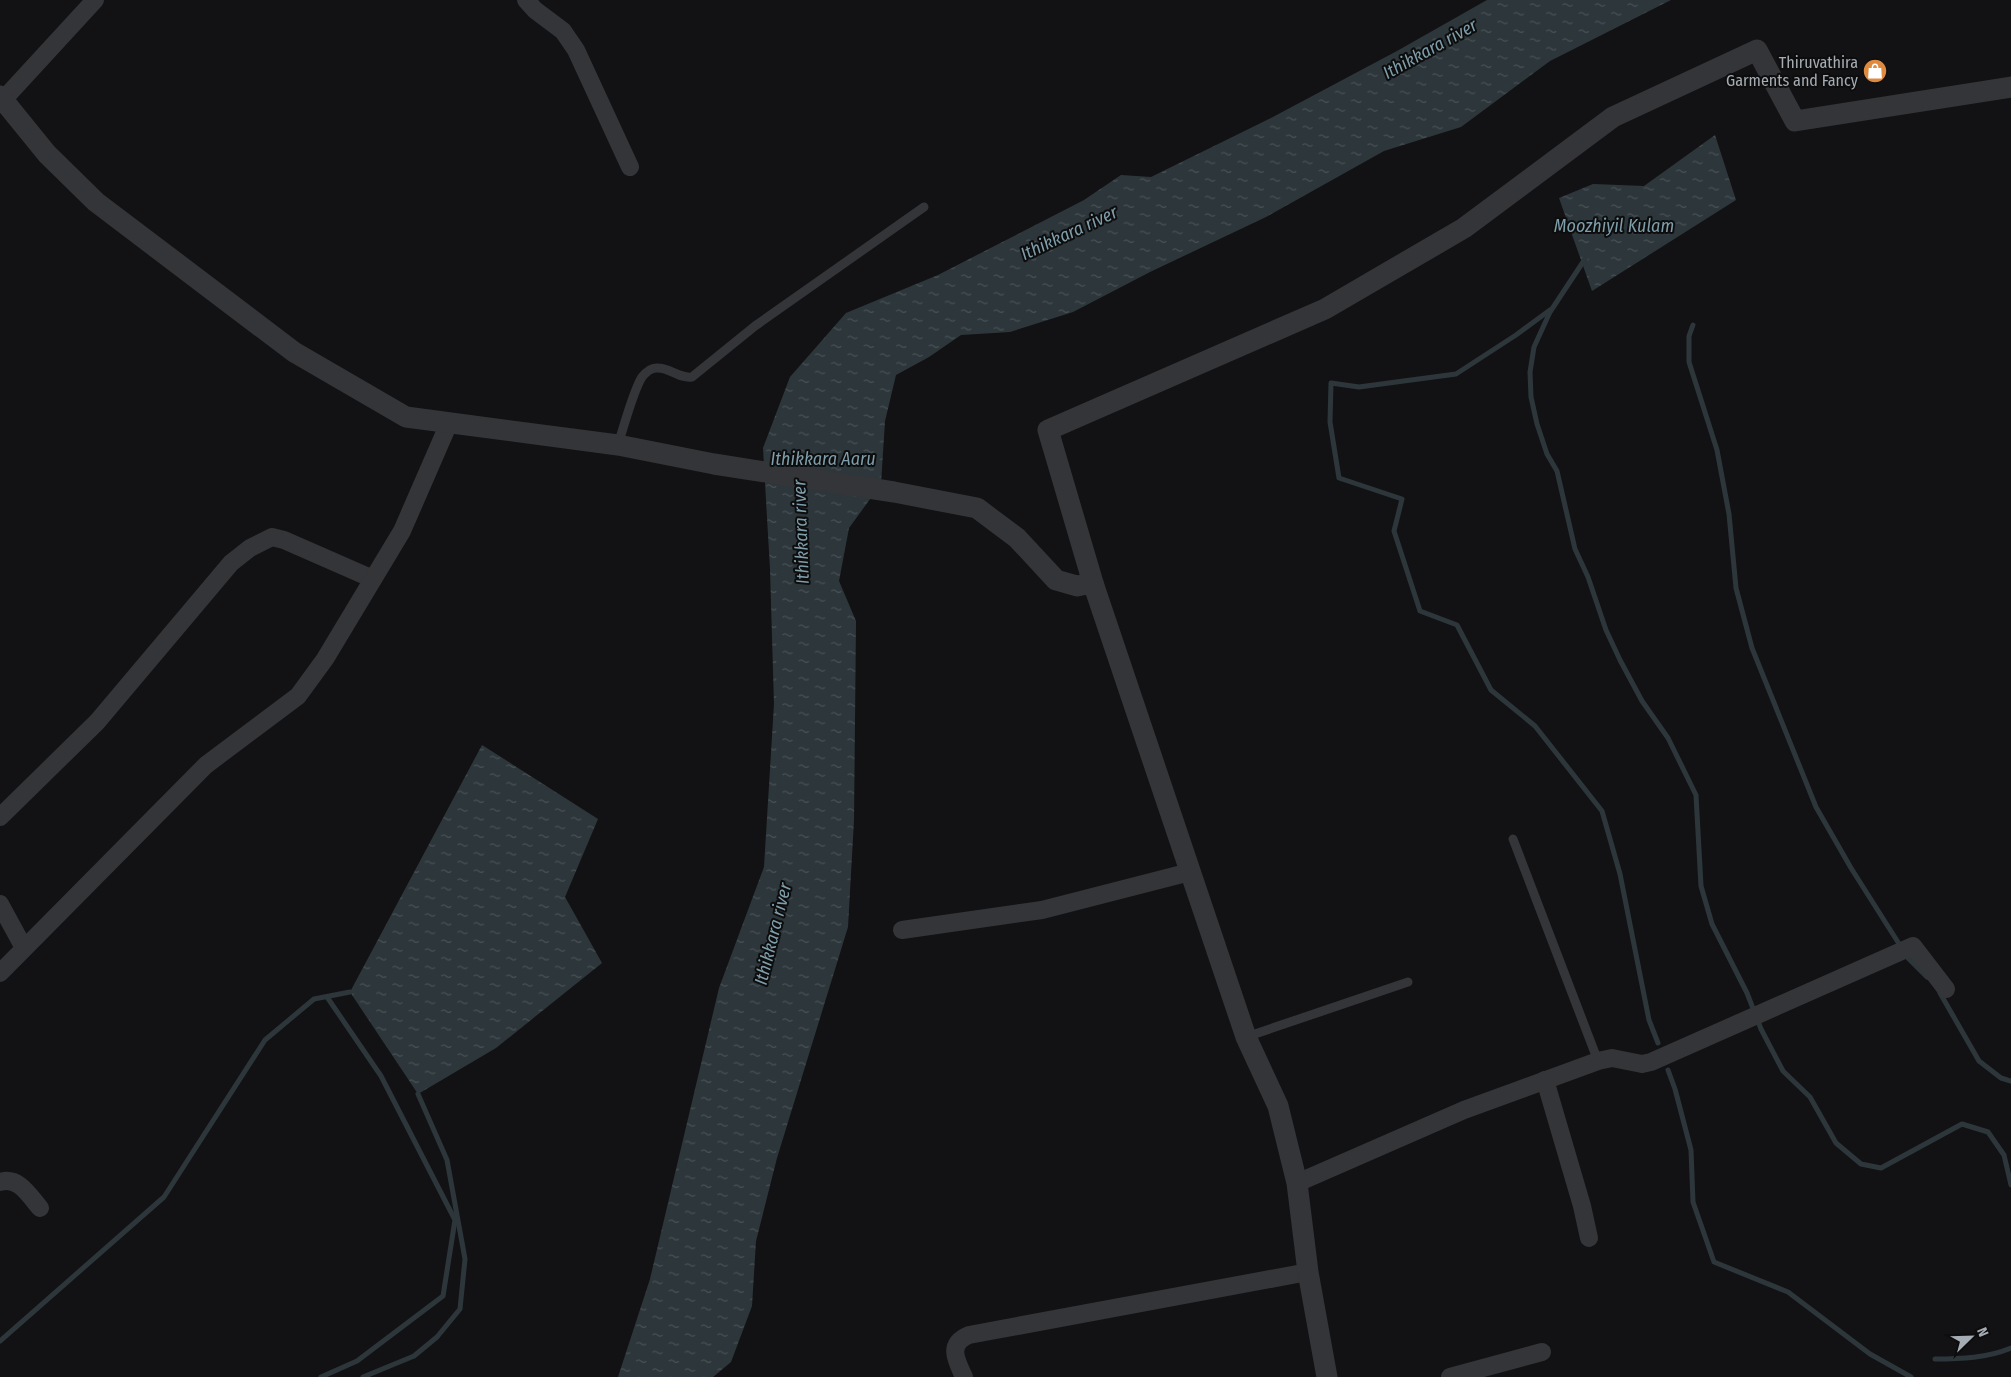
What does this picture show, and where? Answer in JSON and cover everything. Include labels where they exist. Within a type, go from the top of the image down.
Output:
[{"type":"street","points":[[95,0],[2,98],[47,154],[96,202],[294,352],[406,417],[618,445],[714,464],[894,492],[977,508],[1017,538],[1056,580],[1077,586],[1093,583]]},
{"type":"street","points":[[526,0],[563,31],[576,50],[630,167]]},
{"type":"street","points":[[1327,1377],[1308,1272],[1297,1184],[1278,1106],[1246,1037],[1093,583],[1048,430],[1325,308],[1464,228],[1613,117],[1757,50],[1795,121],[2011,87]]},
{"type":"street","points":[[0,973],[206,764],[298,696],[325,659],[402,531],[449,423]]},
{"type":"street","points":[[0,817],[97,722],[231,563],[250,548],[272,537],[284,540],[373,580]]},
{"type":"street","points":[[902,930],[1042,910],[1190,872]]},
{"type":"street","points":[[0,904],[24,948]]},
{"type":"street","points":[[1297,1184],[1464,1110],[1598,1061],[1612,1058],[1642,1064],[1651,1062],[1913,946],[1946,989]]},
{"type":"street","points":[[1545,1080],[1582,1206],[1589,1238]]},
{"type":"street","points":[[0,1182],[12,1180],[40,1208]]},
{"type":"street","points":[[964,1377],[954,1352],[956,1344],[960,1339],[968,1335],[1308,1272]]},
{"type":"street","points":[[1450,1377],[1542,1352]]},
{"type":"lane","points":[[618,445],[639,383],[648,370],[655,367],[684,377],[692,377],[755,326],[924,207]]},
{"type":"lane","points":[[1513,839],[1598,1061]]},
{"type":"lane","points":[[1246,1037],[1408,982]]},
{"type":"water","name":"Ithikkara Aaru","points":[[1487,0],[1671,0],[1550,61],[1461,127],[1384,151],[1266,217],[1150,272],[1073,312],[1010,332],[961,335],[929,357],[896,375],[885,421],[881,484],[849,528],[839,581],[856,621],[854,820],[848,927],[777,1158],[756,1241],[752,1306],[731,1362],[713,1377],[618,1377],[650,1279],[719,988],[764,867],[774,704],[770,569],[763,448],[790,377],[846,313],[938,275],[1084,200],[1121,175],[1151,177],[1271,118],[1397,51]]},
{"type":"water","name":"Moozhiyil Kulam","points":[[1715,135],[1736,200],[1592,291],[1559,198],[1593,184],[1644,186]]},
{"type":"water","points":[[482,745],[598,819],[565,897],[602,963],[496,1048],[418,1094],[350,992]]},
{"type":"waterway","points":[[1585,259],[1550,312],[1534,347],[1530,372],[1531,397],[1537,424],[1547,454],[1557,471],[1575,549],[1588,577],[1606,630],[1642,701],[1668,738],[1696,795],[1701,886],[1712,924],[1747,993],[1761,1029],[1783,1071],[1810,1097],[1836,1143],[1861,1164],[1881,1168],[1962,1124],[1988,1132],[2004,1155],[2011,1185]]},
{"type":"waterway","points":[[1550,310],[1516,335],[1456,374],[1359,387],[1331,383],[1330,422],[1339,478],[1402,499],[1394,531],[1420,611],[1457,625],[1491,690],[1535,726],[1602,811],[1620,874],[1649,1020],[1658,1043]]},
{"type":"waterway","points":[[1693,325],[1689,336],[1689,362],[1717,450],[1729,514],[1736,588],[1752,648],[1816,807],[1851,868],[1908,958],[1927,977]]},
{"type":"waterway","points":[[0,1341],[164,1197],[265,1040],[314,999],[350,992]]},
{"type":"waterway","points":[[1940,993],[1979,1061],[2001,1078],[2011,1081]]},
{"type":"waterway","points":[[321,1377],[357,1361],[443,1296],[455,1220],[381,1076],[327,997]]},
{"type":"waterway","points":[[1668,1070],[1691,1150],[1693,1202],[1714,1262],[1788,1292],[1870,1354],[1911,1377]]},
{"type":"waterway","points":[[363,1377],[414,1356],[437,1337],[460,1309],[465,1259],[447,1160],[418,1094]]},
{"type":"waterway","points":[[1935,1359],[1983,1356],[2011,1348]]},
{"type":"place","name":"Thiruvathira Garments and Fancy","points":[[1875,71]]},
{"type":"water label","name":"Ithikkara river","points":[[1430,49]]},
{"type":"water label","name":"Ithikkara river","points":[[1069,233]]},
{"type":"water label","name":"Ithikkara river","points":[[801,532]]},
{"type":"water label","name":"Ithikkara river","points":[[773,934]]}]
